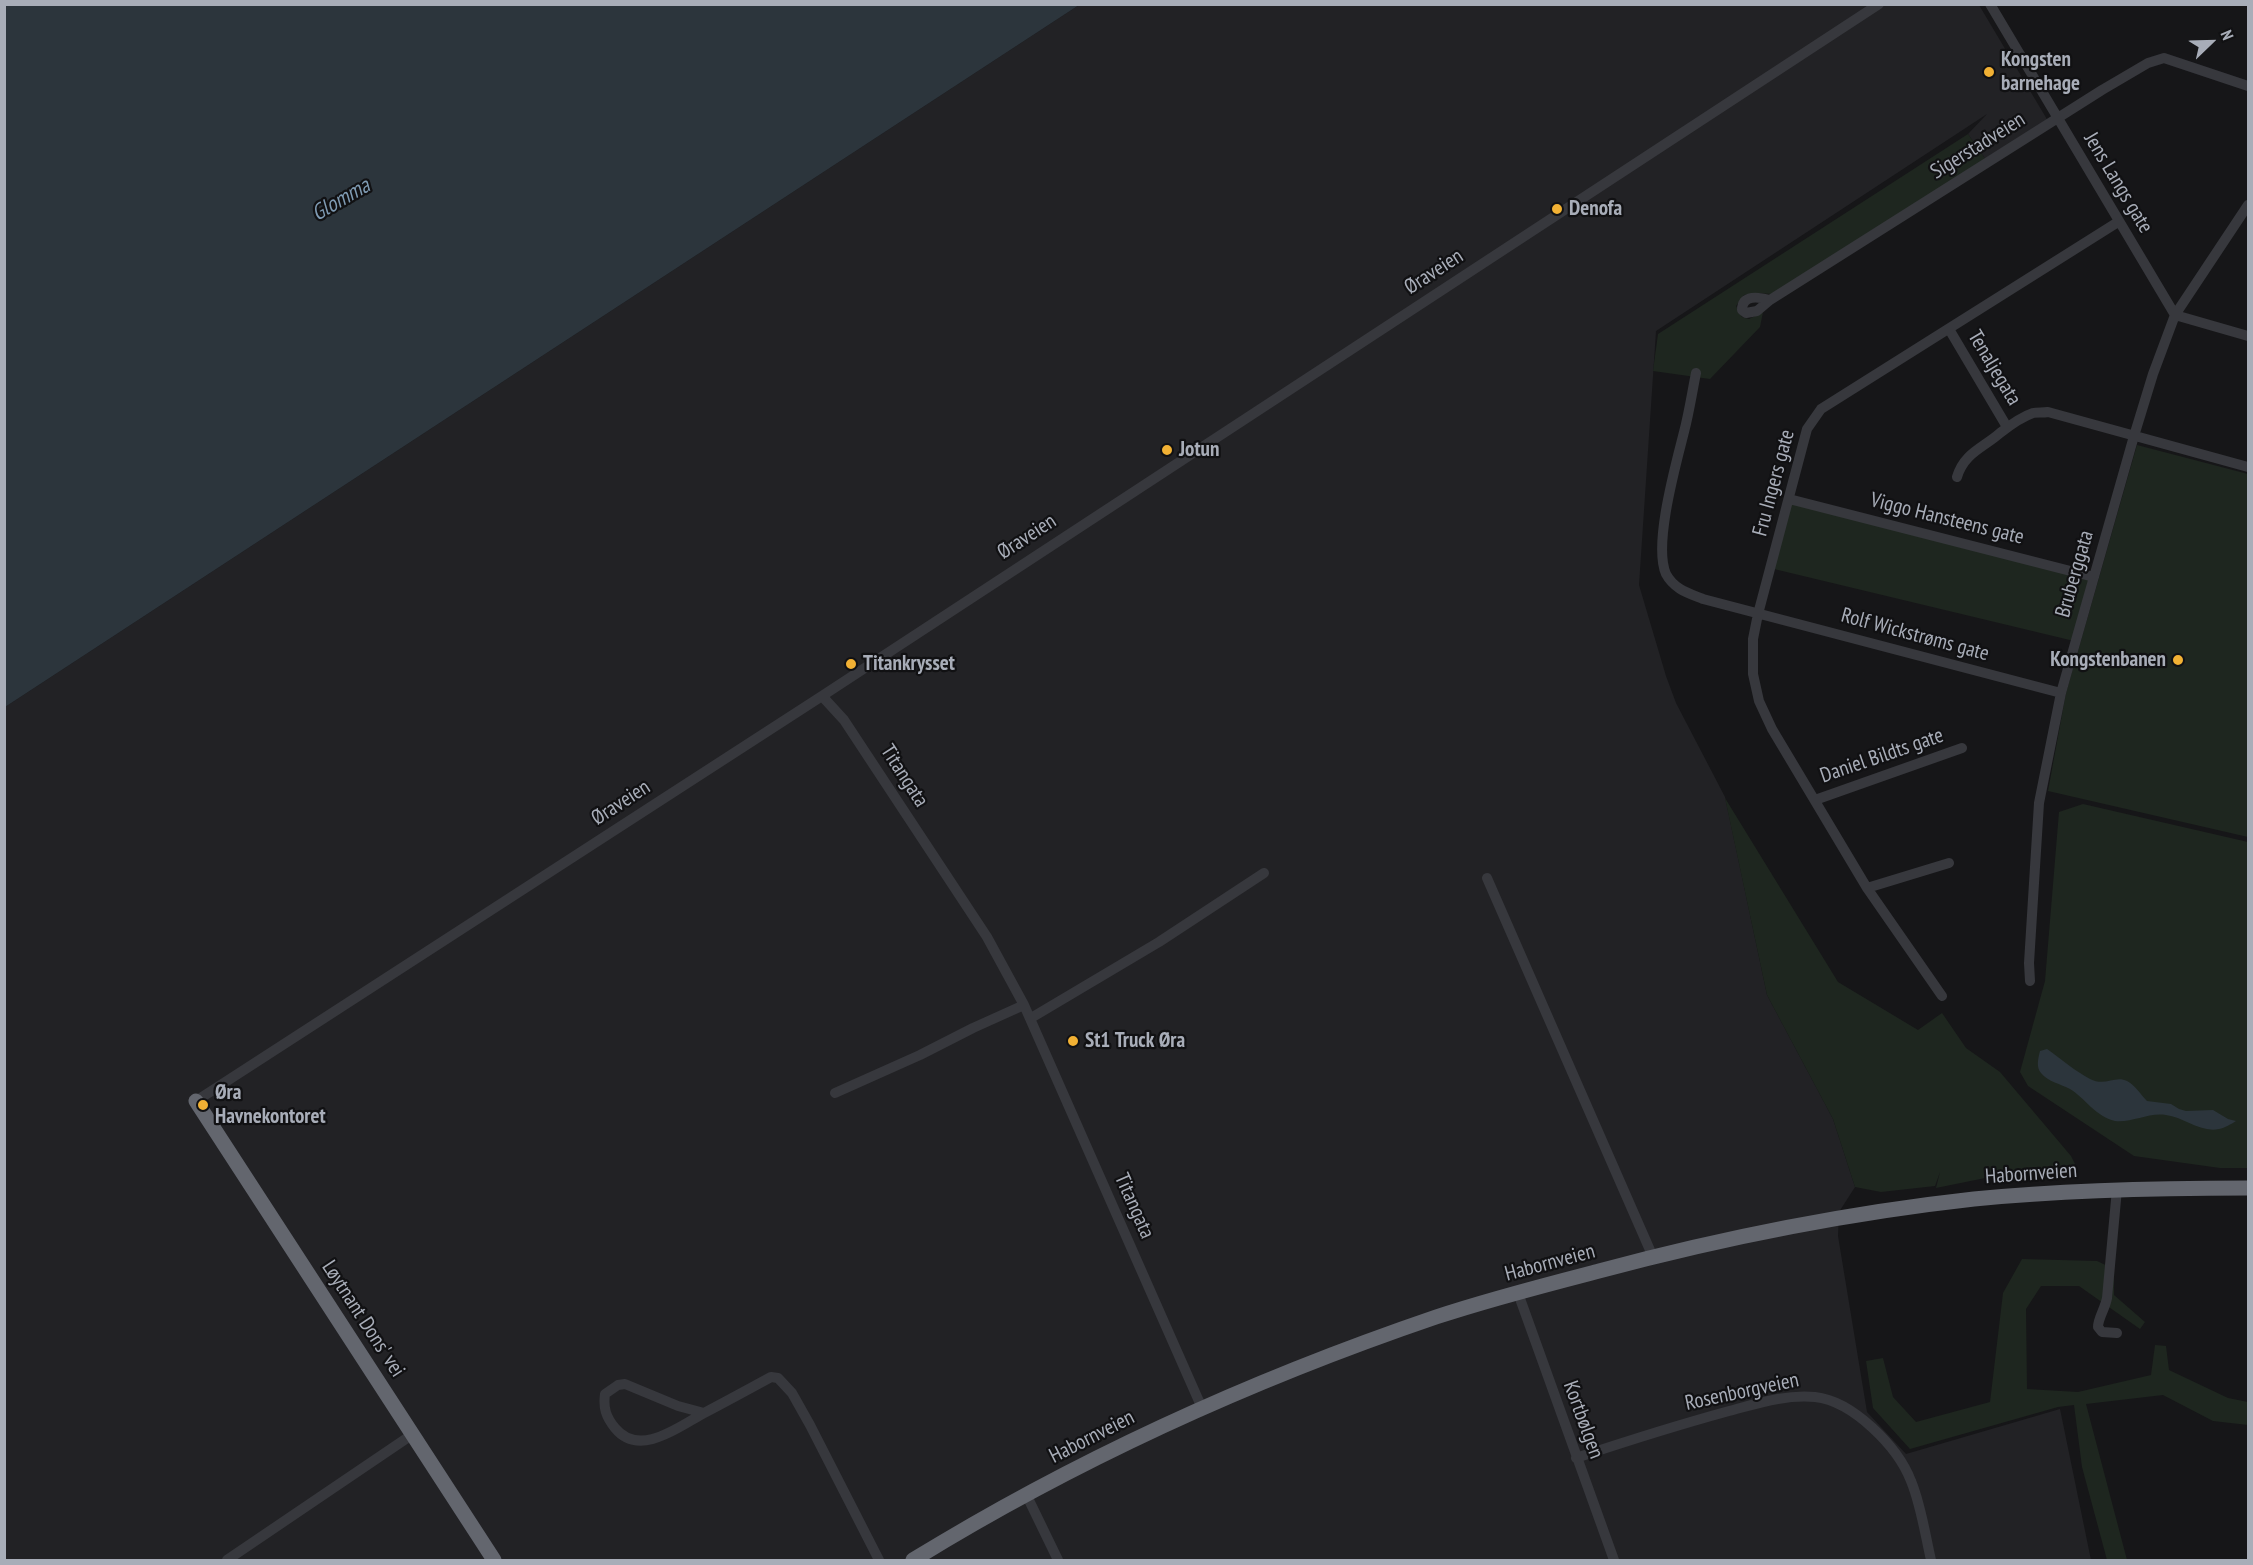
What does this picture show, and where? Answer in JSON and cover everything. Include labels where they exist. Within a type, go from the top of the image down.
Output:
[{"type":"highway","name":"Løytnant Dons' vei","points":[[196,1101],[494,1560]]},
{"type":"highway","name":"Habornveien","points":[[913,1560],[1026,1494],[1115,1448],[1202,1408],[1292,1371],[1437,1317],[1518,1293],[1653,1257],[1757,1234],[1881,1212],[1981,1199],[2117,1189],[2248,1188]]},
{"type":"street","name":"Øraveien","points":[[196,1101],[822,696],[1879,4]]},
{"type":"street","name":"Jens Langs gate","points":[[1990,4],[2175,315]]},
{"type":"street","name":"Sigerstadveien","points":[[1770,300],[2148,63],[2164,58],[2248,86]]},
{"type":"street","name":"Bruberggata","points":[[2030,981],[2029,963],[2039,803],[2061,693],[2134,436],[2153,374],[2175,315],[2247,209]]},
{"type":"street","name":"Fru Ingers gate","points":[[1942,996],[1867,888],[1772,729],[1759,701],[1753,674],[1753,639],[1758,614],[1807,429],[1821,409],[2118,222]]},
{"type":"street","points":[[2175,315],[2248,336]]},
{"type":"street","name":"Tenaljegata","points":[[1949,329],[2007,427]]},
{"type":"street","name":"Rolf Wickstrøms gate","points":[[1696,373],[1675,465],[1661,549],[1666,573],[1676,587],[1703,599],[2061,693]]},
{"type":"street","name":"Tenaljegata","points":[[1957,477],[1959,468],[1974,451],[2007,427],[2033,413],[2048,412],[2248,467]]},
{"type":"street","name":"Viggo Hansteens gate","points":[[1789,500],[2094,577]]},
{"type":"street","name":"Titangata","points":[[822,696],[844,720],[987,937],[1031,1018],[1202,1408]]},
{"type":"street","name":"Daniel Bildts gate","points":[[1815,800],[1962,748]]},
{"type":"street","points":[[1867,888],[1949,863]]},
{"type":"street","points":[[1031,1018],[1159,942],[1264,873]]},
{"type":"street","points":[[1486,878],[1653,1257]]},
{"type":"street","points":[[835,1093],[1024,1005]]},
{"type":"street","points":[[2117,1189],[2107,1298],[2098,1327],[2102,1332],[2118,1334]]},
{"type":"street","name":"Kortbølgen","points":[[1518,1293],[1614,1560]]},
{"type":"street","points":[[704,1413],[678,1406],[625,1384],[618,1385],[605,1394],[605,1412],[620,1434],[628,1439],[645,1440],[663,1436],[682,1427],[771,1377],[780,1379],[792,1393],[810,1425],[879,1560]]},
{"type":"street","name":"Rosenborgveien","points":[[1576,1458],[1633,1438],[1739,1408],[1794,1397],[1816,1397],[1839,1404],[1859,1417],[1877,1432],[1900,1459],[1912,1481],[1931,1560]]},
{"type":"street","points":[[227,1560],[413,1434]]},
{"type":"street","points":[[1026,1494],[1059,1560]]},
{"type":"shaded area","points":[[1079,5],[1979,5],[2048,121],[1986,160],[1968,134],[1987,114],[1656,331],[1639,585],[1676,703],[1725,797],[1767,995],[1833,1119],[1855,1187],[1839,1212],[1838,1236],[1867,1412],[1906,1454],[2060,1409],[2091,1560],[5,1560],[5,707]]},
{"type":"shaded area","points":[[1968,134],[1986,160],[1772,294],[1744,295],[1736,306],[1742,317],[1749,319],[1763,312],[1760,327],[1710,379],[1653,371],[1658,334]]},
{"type":"shaded area","points":[[2137,445],[2248,474],[2248,837],[2048,791],[2066,693]]},
{"type":"shaded area","points":[[1791,502],[2092,578],[2074,641],[1774,569]]},
{"type":"shaded area","points":[[1725,798],[1838,982],[1918,1030],[1942,1013],[1966,1048],[2000,1072],[2071,1156],[2075,1164],[2073,1168],[1995,1176],[1936,1188],[1940,1172],[1935,1186],[1881,1192],[1855,1187],[1833,1119],[1767,995]]},
{"type":"shaded area","points":[[2083,804],[2248,842],[2248,1168],[2220,1168],[2134,1156],[2028,1086],[2020,1072],[2045,981],[2059,812]]},
{"type":"shaded area","points":[[2022,1259],[2097,1261],[2114,1269],[2114,1295],[2145,1322],[2140,1329],[2079,1286],[2041,1286],[2026,1309],[2027,1389],[2078,1392],[2151,1375],[2155,1345],[2166,1346],[2169,1370],[2228,1398],[2248,1402],[2248,1425],[2213,1421],[2163,1395],[2086,1404],[2127,1560],[2107,1560],[2082,1467],[2074,1405],[2058,1407],[1910,1449],[1873,1408],[1866,1361],[1883,1358],[1893,1397],[1916,1422],[1990,1402],[2003,1293]]},
{"type":"water","name":"Glomma","points":[[5,4],[1079,4],[1079,5],[5,707]]},
{"type":"water","points":[[2047,1049],[2073,1069],[2095,1081],[2118,1079],[2127,1081],[2147,1101],[2171,1104],[2186,1111],[2213,1110],[2236,1121],[2223,1128],[2212,1130],[2173,1116],[2160,1114],[2121,1121],[2108,1119],[2070,1089],[2051,1081],[2039,1071],[2040,1051]]},
{"type":"place","name":"Kongsten barnehage","points":[[1989,72]]},
{"type":"place","name":"Denofa","points":[[1557,209]]},
{"type":"place","name":"Jotun","points":[[1167,450]]},
{"type":"place","name":"Kongstenbanen","points":[[2178,660]]},
{"type":"place","name":"Titankrysset","points":[[851,664]]},
{"type":"place","name":"St1 Truck Øra","points":[[1073,1041]]},
{"type":"place","name":"Øra Havnekontoret","points":[[203,1105]]}]
